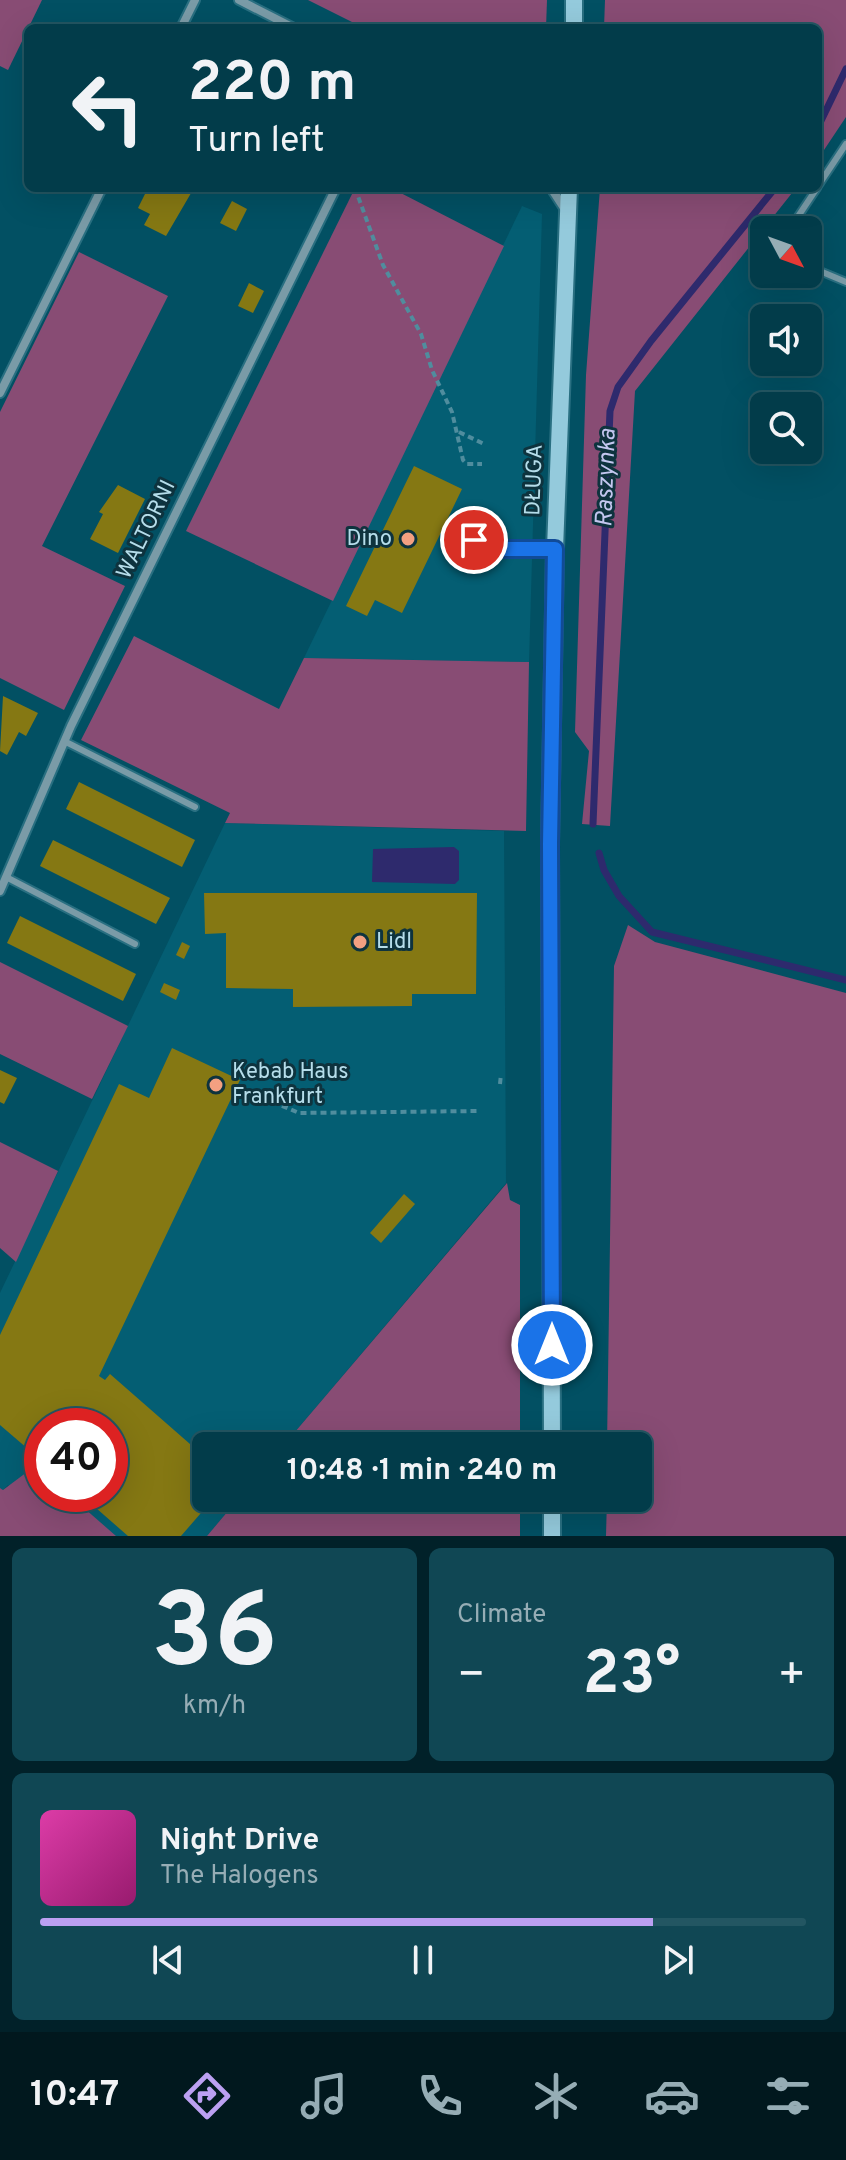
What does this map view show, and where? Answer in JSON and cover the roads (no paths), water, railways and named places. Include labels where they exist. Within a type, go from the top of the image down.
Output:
[{"type":"street","points":[[183,24],[195,0]]},
{"type":"street","points":[[239,0],[286,24]]},
{"type":"street","points":[[574,0],[574,24]]},
{"type":"street","points":[[0,393],[100,192]]},
{"type":"street","name":"WALTORNI","points":[[0,891],[64,741],[334,192]]},
{"type":"street","points":[[554,192],[568,214]]},
{"type":"street","name":"DŁUGA","points":[[552,1432],[550,844],[555,549],[569,192]]},
{"type":"street","points":[[552,1512],[552,1536]]},
{"type":"lane","points":[[822,180],[846,144]]},
{"type":"lane","points":[[798,216],[814,192]]},
{"type":"lane","points":[[822,272],[846,282]]},
{"type":"lane","points":[[474,540],[506,549],[555,549]]},
{"type":"lane","points":[[64,741],[195,807]]},
{"type":"lane","points":[[6,877],[135,944]]},
{"type":"waterway","name":"Raszynka","points":[[822,119],[846,69]]},
{"type":"waterway","name":"Raszynka","points":[[593,824],[610,411],[618,387],[651,341],[772,192]]},
{"type":"waterway","name":"Raszynka","points":[[599,853],[604,870],[619,896],[652,932],[846,980]]},
{"type":"place","name":"Dino","points":[[408,539]]},
{"type":"place","name":"Lidl","points":[[360,942]]},
{"type":"place","name":"Kebab Haus Frankfurt","points":[[216,1085]]}]
